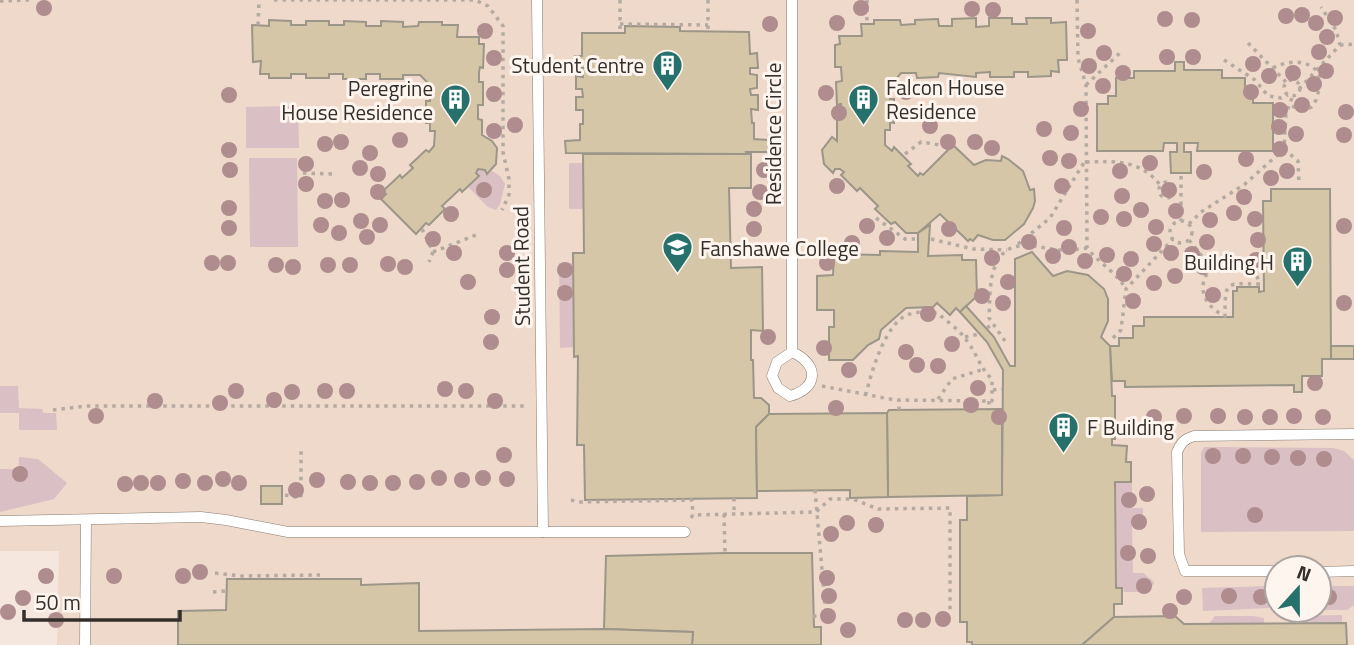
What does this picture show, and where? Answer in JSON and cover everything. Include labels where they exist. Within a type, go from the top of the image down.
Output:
[{"type":"lane","name":"Student Road","points":[[537,0],[543,532]]},
{"type":"lane","name":"Residence Circle","points":[[792,0],[792,352]]},
{"type":"lane","points":[[792,352],[807,360],[813,371],[804,392],[790,396],[778,388],[772,376],[777,362],[792,352]]},
{"type":"lane","points":[[1263,571],[1185,571],[1179,554],[1177,452],[1180,445],[1185,439],[1194,436],[1354,434]]},
{"type":"lane","points":[[0,521],[201,517],[288,532],[685,532]]},
{"type":"lane","points":[[85,645],[86,520]]},
{"type":"lane","points":[[1333,572],[1354,571]]},
{"type":"path","points":[[0,1],[29,0]]},
{"type":"path","points":[[258,25],[259,0]]},
{"type":"path","points":[[274,0],[475,0],[488,6],[503,26],[503,152],[509,195],[502,210]]},
{"type":"path","points":[[620,0],[620,26],[708,27],[708,0]]},
{"type":"path","points":[[867,0],[867,24]]},
{"type":"path","points":[[1077,0],[1078,58],[1086,85],[1087,248],[1105,268],[1121,279],[1126,289],[1121,330],[1114,338]]},
{"type":"path","points":[[1321,7],[1336,30],[1340,45]]},
{"type":"path","points":[[1248,43],[1286,82]]},
{"type":"path","points":[[1224,60],[1255,80],[1268,96],[1281,98],[1300,89],[1340,45],[1354,44]]},
{"type":"path","points":[[1086,85],[1122,51]]},
{"type":"path","points":[[1273,68],[1284,62],[1302,62],[1315,71],[1321,80],[1316,101],[1311,107],[1302,109],[1289,105]]},
{"type":"path","points":[[1286,82],[1295,81],[1300,89]]},
{"type":"path","points":[[1286,82],[1284,91],[1290,95]]},
{"type":"path","points":[[1189,224],[1200,212],[1245,184],[1284,149],[1290,95]]},
{"type":"path","points":[[905,154],[920,142],[947,146]]},
{"type":"path","points":[[1284,149],[1298,161],[1299,185]]},
{"type":"path","points":[[1086,161],[1125,162],[1142,167],[1160,185]]},
{"type":"path","points":[[1005,341],[989,318],[993,271],[1007,250],[1050,218],[1086,161]]},
{"type":"path","points":[[303,173],[333,174]]},
{"type":"path","points":[[1181,176],[1181,221]]},
{"type":"path","points":[[1167,182],[1172,184],[1174,193],[1167,198],[1162,197],[1159,192],[1160,185],[1167,182]]},
{"type":"path","points":[[876,218],[905,239],[915,239]]},
{"type":"path","points":[[1181,221],[1189,224],[1193,232],[1189,240],[1181,243],[1173,239],[1171,226],[1181,221]]},
{"type":"path","points":[[422,229],[433,251],[429,262]]},
{"type":"path","points":[[433,251],[476,235]]},
{"type":"path","points":[[931,239],[973,249],[1007,250]]},
{"type":"path","points":[[1126,289],[1173,239]]},
{"type":"path","points":[[1189,240],[1211,268]]},
{"type":"path","points":[[1016,245],[1064,250],[1087,248]]},
{"type":"path","points":[[1238,260],[1253,269],[1259,284],[1234,283],[1228,286],[1225,292],[1225,316],[1205,299],[1203,281],[1211,268],[1220,261],[1238,260]]},
{"type":"path","points":[[810,383],[866,394],[899,400],[992,401],[993,390],[992,379],[981,370],[965,337],[937,313],[907,314],[893,326],[873,368],[866,394]]},
{"type":"path","points":[[987,328],[993,324]]},
{"type":"path","points":[[965,337],[980,334]]},
{"type":"path","points":[[938,399],[952,379],[981,370]]},
{"type":"path","points":[[993,390],[1002,389]]},
{"type":"path","points":[[899,400],[899,410]]},
{"type":"path","points":[[989,401],[989,409]]},
{"type":"path","points":[[53,410],[87,406],[528,406]]},
{"type":"path","points":[[285,495],[301,498],[301,447]]},
{"type":"path","points":[[813,616],[826,616],[815,490]]},
{"type":"path","points":[[734,498],[734,514]]},
{"type":"path","points":[[693,515],[816,512],[830,499],[853,499],[878,509],[950,508],[950,612]]},
{"type":"path","points":[[571,500],[692,500],[693,515],[685,532]]},
{"type":"path","points":[[723,514],[725,553]]},
{"type":"path","points":[[215,573],[240,576],[320,575]]},
{"type":"path","points":[[213,592],[225,592]]},
{"type":"shaded area","name":"Fanshawe College","points":[[0,0],[1354,0],[1354,645],[57,645],[59,551],[0,551]]},
{"type":"shaded area","points":[[298,106],[299,148],[246,148],[246,107]]},
{"type":"shaded area","points":[[249,158],[297,158],[298,247],[250,247]]},
{"type":"shaded area","points":[[569,163],[583,163],[584,209],[569,209]]},
{"type":"shaded area","points":[[478,169],[485,170],[487,174],[492,171],[500,176],[505,184],[496,210],[488,207],[468,187],[479,177],[476,173]]},
{"type":"shaded area","points":[[559,263],[573,263],[574,347],[560,348]]},
{"type":"shaded area","points":[[0,386],[18,386],[19,408],[56,413],[57,430],[19,430],[19,413],[0,413]]},
{"type":"shaded area","points":[[1204,447],[1333,448],[1344,451],[1354,460],[1354,531],[1201,532],[1201,453]]},
{"type":"shaded area","points":[[19,457],[38,459],[67,483],[54,499],[0,512],[0,469],[19,469]]},
{"type":"shaded area","points":[[1115,482],[1132,482],[1132,508],[1143,508],[1143,522],[1132,523],[1133,573],[1143,573],[1153,581],[1154,584],[1146,592],[1124,592],[1123,587],[1110,587],[1115,582]]},
{"type":"shaded area","points":[[1263,586],[1263,608],[1203,611],[1202,588]]},
{"type":"shaded area","points":[[1333,586],[1354,586],[1354,605],[1347,610],[1333,610]]},
{"type":"shaded area","points":[[1333,615],[1342,615],[1342,623],[1333,623]]},
{"type":"shaded area","points":[[1215,616],[1263,618],[1263,624],[1209,624]]},
{"type":"building","name":"Falcon House Residence","points":[[976,18],[976,27],[989,26],[989,18],[1012,18],[1012,24],[1027,24],[1026,18],[1051,18],[1051,23],[1066,22],[1067,60],[1058,60],[1059,72],[1051,71],[1051,76],[1028,77],[1028,72],[1014,72],[1014,77],[990,77],[990,72],[976,73],[976,77],[939,73],[938,77],[917,78],[916,73],[901,73],[890,86],[890,99],[894,99],[894,123],[890,122],[890,130],[885,130],[885,145],[892,151],[894,147],[911,164],[908,166],[918,176],[920,173],[923,175],[953,145],[974,165],[986,160],[1001,161],[1002,156],[1023,171],[1030,190],[1034,189],[1033,208],[1024,224],[1005,240],[993,240],[978,235],[973,241],[968,241],[940,214],[918,233],[906,233],[875,209],[878,206],[860,188],[857,191],[841,175],[844,172],[835,169],[833,173],[824,164],[822,150],[832,137],[837,141],[837,119],[841,119],[836,82],[842,81],[841,67],[835,67],[835,45],[840,44],[839,36],[862,36],[861,24],[874,24],[874,20],[900,20],[901,25],[915,24],[915,20],[938,19],[939,26],[952,26],[952,19]]},
{"type":"building","name":"Peregrine House Residence","points":[[269,20],[291,21],[291,25],[306,25],[306,21],[329,21],[329,25],[344,25],[344,21],[366,22],[366,26],[381,26],[381,21],[403,22],[403,27],[418,26],[419,22],[442,22],[442,25],[458,25],[457,37],[479,37],[479,44],[484,44],[483,68],[480,67],[479,72],[479,82],[483,82],[483,105],[478,105],[478,119],[482,120],[482,135],[497,148],[496,164],[487,174],[485,170],[478,169],[476,173],[479,176],[462,192],[460,189],[442,206],[445,209],[416,234],[381,199],[386,194],[383,191],[400,175],[402,178],[413,168],[410,165],[434,146],[435,131],[430,131],[430,123],[426,123],[426,101],[430,101],[430,85],[420,75],[403,75],[403,79],[380,79],[380,74],[366,74],[366,79],[343,79],[343,74],[329,74],[329,78],[306,78],[306,74],[291,74],[291,78],[269,78],[269,74],[260,74],[261,61],[253,62],[252,25],[269,26]]},
{"type":"building","name":"Student Centre","points":[[625,26],[680,27],[680,31],[749,32],[750,54],[757,53],[758,68],[750,68],[750,74],[757,75],[757,88],[750,89],[751,95],[758,95],[758,110],[751,109],[754,139],[768,140],[769,152],[566,153],[565,141],[580,140],[580,124],[583,124],[583,110],[576,110],[576,97],[583,97],[582,89],[576,89],[576,76],[583,77],[583,68],[576,68],[575,56],[582,56],[582,33],[625,33]]},
{"type":"building","points":[[1175,62],[1184,62],[1184,70],[1222,70],[1222,78],[1245,78],[1245,94],[1253,94],[1253,103],[1273,103],[1273,151],[1197,151],[1198,143],[1184,143],[1184,152],[1191,152],[1191,173],[1171,173],[1170,152],[1177,152],[1177,143],[1164,143],[1163,151],[1097,151],[1097,104],[1108,104],[1108,96],[1116,96],[1116,78],[1134,78],[1134,71],[1175,71]]},
{"type":"building","points":[[583,154],[751,154],[751,188],[729,188],[731,268],[762,267],[763,331],[751,330],[751,360],[754,398],[761,398],[769,405],[769,414],[756,427],[757,498],[585,500],[584,445],[577,445],[578,356],[574,357],[573,253],[584,253]]},
{"type":"building","name":"Building H","points":[[1271,189],[1330,189],[1331,359],[1322,359],[1322,376],[1302,376],[1302,392],[1294,392],[1294,385],[1125,387],[1125,381],[1112,381],[1110,346],[1119,346],[1119,338],[1133,338],[1133,326],[1144,326],[1144,317],[1233,317],[1233,291],[1237,291],[1237,287],[1259,287],[1259,292],[1264,291],[1263,201],[1271,201]]},
{"type":"building","points":[[930,225],[928,256],[962,255],[962,260],[976,260],[977,296],[960,312],[956,308],[950,315],[937,303],[933,307],[906,308],[881,330],[879,339],[868,345],[853,360],[829,360],[829,327],[834,327],[834,310],[817,310],[817,276],[833,275],[834,254],[918,252],[918,233]]},
{"type":"building","name":"F Building","points":[[1032,252],[1053,276],[1067,271],[1088,275],[1104,289],[1108,299],[1108,321],[1101,337],[1110,346],[1112,396],[1115,396],[1115,439],[1112,439],[1112,445],[1127,446],[1126,462],[1131,462],[1131,482],[1115,482],[1116,588],[1122,588],[1122,604],[1114,604],[1114,617],[1082,645],[972,645],[972,642],[967,642],[967,622],[960,622],[960,520],[967,520],[967,496],[1002,495],[1003,370],[987,342],[960,312],[966,306],[994,337],[1010,366],[1015,366],[1015,259]]},
{"type":"building","points":[[1331,346],[1354,346],[1354,359],[1331,359]]},
{"type":"building","points":[[1002,409],[1002,495],[888,497],[889,410]]},
{"type":"building","points":[[887,413],[888,497],[850,498],[850,490],[757,491],[756,427],[769,414]]},
{"type":"building","points":[[261,486],[282,486],[282,504],[261,504]]},
{"type":"building","points":[[812,553],[814,627],[821,627],[821,645],[692,645],[693,632],[604,629],[606,556]]},
{"type":"building","points":[[227,579],[361,579],[361,585],[419,583],[419,631],[604,629],[693,632],[692,645],[178,645],[178,611],[226,610]]},
{"type":"building","points":[[1175,616],[1184,624],[1346,623],[1347,645],[1082,645],[1114,617]]},
{"type":"place","name":"Student Centre","points":[[667,92]]},
{"type":"place","name":"Falcon House Residence","points":[[863,126]]},
{"type":"place","name":"Peregrine House Residence","points":[[456,127]]},
{"type":"place","name":"Fanshawe College","points":[[677,275]]},
{"type":"place","name":"Building H","points":[[1297,289]]},
{"type":"place","name":"F Building","points":[[1064,454]]}]
